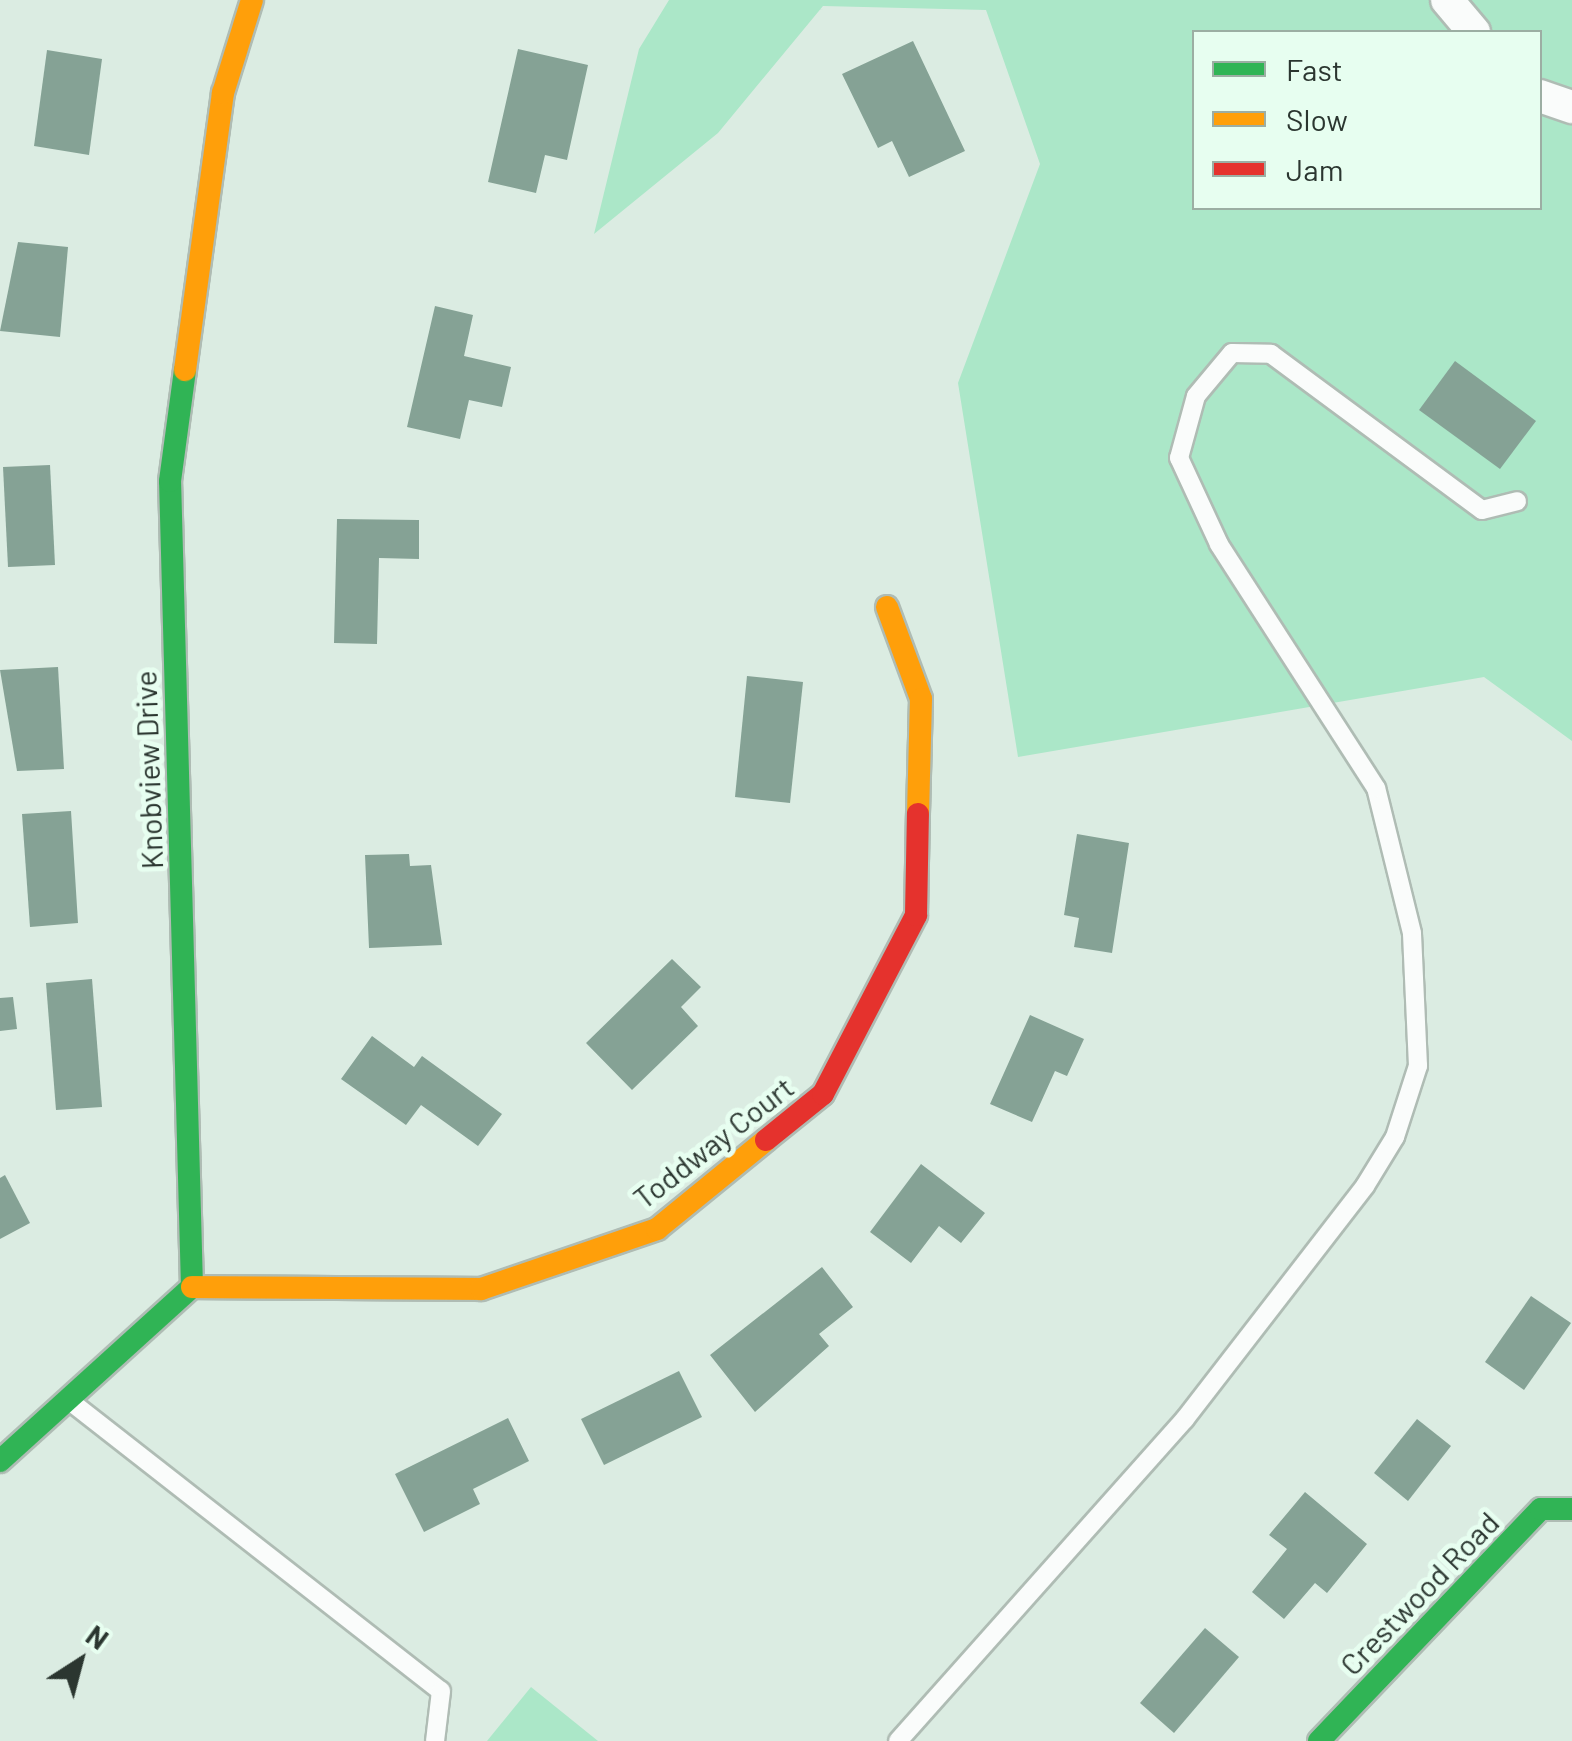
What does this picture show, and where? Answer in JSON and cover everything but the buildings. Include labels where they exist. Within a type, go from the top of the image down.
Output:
[{"type":"street","name":"Knobview Drive","points":[[192,1287],[170,481],[223,93],[252,0]]},
{"type":"street","points":[[1447,0],[1472,30]]},
{"type":"street","points":[[1542,97],[1572,108]]},
{"type":"street","name":"Toddway Court","points":[[192,1287],[481,1290],[657,1229],[823,1094],[916,915],[922,699],[888,607]]},
{"type":"street","points":[[0,1461],[192,1287]]},
{"type":"street","name":"Crestwood Road","points":[[1318,1741],[1541,1509],[1572,1510]]},
{"type":"lane","points":[[898,1741],[1185,1419],[1366,1186],[1395,1137],[1418,1066],[1412,933],[1376,788],[1295,671],[1203,510],[1179,458],[1196,396],[1232,353],[1271,354],[1482,510],[1517,502]]},
{"type":"lane","points":[[68,1399],[441,1690],[435,1741]]},
{"type":"green space","points":[[669,0],[1572,0],[1572,741],[1484,677],[1018,757],[958,383],[1040,164],[986,10],[823,6],[718,133],[594,234],[639,49]]},
{"type":"green space","points":[[531,1687],[598,1741],[487,1741]]},
{"type":"traffic: fast","points":[[0,1461],[192,1287],[170,481],[185,370]]},
{"type":"traffic: fast","points":[[1319,1741],[1541,1509],[1572,1509]]},
{"type":"traffic: slow","points":[[185,370],[223,93],[252,0]]},
{"type":"traffic: slow","points":[[887,607],[921,699],[918,814]]},
{"type":"traffic: slow","points":[[192,1287],[481,1289],[657,1229],[766,1140]]},
{"type":"traffic: jam","points":[[766,1140],[823,1094],[916,915],[918,814]]}]
